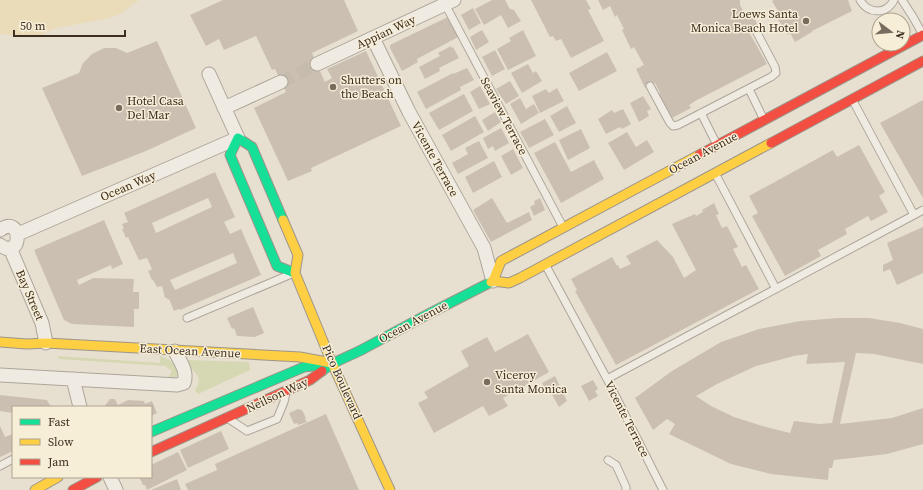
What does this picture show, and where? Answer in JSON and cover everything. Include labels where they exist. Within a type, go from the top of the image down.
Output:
[{"type":"main road","name":"Ocean Avenue","points":[[494,281],[502,261],[543,247],[564,228],[923,35]]},
{"type":"main road","name":"Ocean Avenue","points":[[332,363],[358,352],[431,312],[494,281],[509,283],[923,61]]},
{"type":"main road","name":"Pico Boulevard","points":[[295,273],[277,266],[267,211],[252,147],[238,138],[230,155],[267,211],[298,255],[295,273],[332,363],[390,490]]},
{"type":"main road","points":[[543,247],[545,264]]},
{"type":"main road","points":[[0,342],[27,344],[46,343]]},
{"type":"main road","name":"East Ocean Avenue","points":[[46,343],[300,357],[332,363]]},
{"type":"main road","name":"Neilson Way","points":[[152,452],[310,380],[332,363]]},
{"type":"main road","name":"Neilson Way","points":[[152,432],[304,367],[332,363]]},
{"type":"main road","points":[[35,490],[56,478]]},
{"type":"main road","points":[[73,490],[96,478]]},
{"type":"street","name":"Appian Way","points":[[317,64],[450,2]]},
{"type":"street","name":"Vicente Terrace","points":[[372,38],[409,112],[484,248],[494,281]]},
{"type":"street","name":"Pico Boulevard","points":[[209,74],[238,138]]},
{"type":"street","points":[[224,108],[281,82]]},
{"type":"street","name":"Ocean Way","points":[[18,234],[238,138]]},
{"type":"street","points":[[1,228],[14,228],[18,234]]},
{"type":"street","name":"Bay Street","points":[[18,234],[18,240],[14,246],[5,246],[42,323],[46,343]]},
{"type":"street","points":[[0,375],[177,385],[184,383],[186,372],[175,351]]},
{"type":"street","points":[[73,379],[80,406]]},
{"type":"street","points":[[110,478],[116,490]]},
{"type":"lane","points":[[860,0],[867,9],[878,12],[889,7],[894,0]]},
{"type":"lane","points":[[902,0],[923,35]]},
{"type":"lane","name":"Seaview Terrace","points":[[450,2],[564,228]]},
{"type":"lane","points":[[650,86],[673,126],[678,125],[749,89],[776,73],[775,67],[755,29]]},
{"type":"lane","points":[[749,89],[764,120]]},
{"type":"lane","points":[[852,99],[914,215]]},
{"type":"lane","points":[[701,113],[717,145]]},
{"type":"lane","points":[[715,173],[776,289]]},
{"type":"lane","points":[[607,379],[923,210]]},
{"type":"lane","name":"Vicente Terrace","points":[[545,264],[607,379],[663,490]]},
{"type":"lane","points":[[187,318],[295,273]]},
{"type":"lane","points":[[228,418],[247,431],[277,419],[284,402],[286,391]]},
{"type":"lane","points":[[0,466],[12,460]]},
{"type":"lane","points":[[608,460],[616,465],[626,490]]},
{"type":"green space","points":[[57,356],[160,363],[160,356],[172,362],[178,374],[175,378],[168,378],[172,371],[165,366],[59,359]]},
{"type":"green space","points":[[187,360],[249,362],[250,370],[198,394],[195,390],[199,380]]},
{"type":"sand","points":[[0,0],[139,0],[120,14],[106,19],[57,28],[38,36],[24,36],[0,34]]},
{"type":"building","name":"Shutters on the Beach","points":[[223,0],[344,0],[358,31],[312,53],[325,82],[332,78],[327,69],[366,51],[401,126],[311,168],[312,171],[288,181],[254,108],[286,92],[275,69],[272,70],[256,36],[224,50],[219,39],[206,46],[190,15]]},
{"type":"building","points":[[492,0],[505,0],[510,9],[514,10],[521,21],[508,28],[501,15],[484,25],[475,9]]},
{"type":"building","points":[[531,0],[586,0],[591,9],[588,10],[604,41],[571,58],[561,39],[556,41],[553,36],[550,37]]},
{"type":"building","points":[[598,0],[740,0],[740,5],[746,17],[752,14],[759,27],[749,32],[767,64],[697,100],[689,105],[691,108],[672,118],[659,94],[660,93],[655,83],[645,88],[636,69],[644,65],[634,47],[631,49],[617,15],[615,17],[610,6],[603,10]]},
{"type":"building","name":"Loews Santa Monica Beach Hotel","points":[[848,0],[852,11],[812,31],[795,42],[790,33],[788,35],[777,18],[781,16],[772,1]]},
{"type":"building","points":[[473,8],[481,23],[469,30],[461,15]]},
{"type":"building","points":[[450,16],[460,36],[417,59],[418,62],[402,71],[390,48],[390,45]]},
{"type":"building","points":[[482,30],[489,42],[476,50],[470,37]]},
{"type":"building","points":[[523,30],[536,56],[508,70],[497,49],[511,41],[509,38]]},
{"type":"building","name":"Hotel Casa Del Mar","points":[[157,41],[196,128],[146,151],[82,176],[42,88],[79,73],[83,63],[92,54],[104,48],[116,48],[127,53]]},
{"type":"building","points":[[451,46],[459,58],[439,68],[440,71],[425,79],[419,67],[440,56],[438,53]]},
{"type":"building","points":[[495,50],[505,69],[492,76],[482,57]]},
{"type":"building","points":[[607,52],[617,71],[579,91],[569,73]]},
{"type":"building","points":[[528,64],[533,73],[536,71],[542,81],[522,93],[511,73]]},
{"type":"building","points":[[467,68],[474,80],[460,87],[461,90],[426,109],[417,92],[453,73]]},
{"type":"building","points":[[510,81],[519,96],[506,104],[496,89]]},
{"type":"building","points":[[480,86],[490,104],[479,109],[470,92]]},
{"type":"building","points":[[557,88],[564,101],[540,113],[532,96],[546,89],[549,93]]},
{"type":"building","points":[[464,94],[473,111],[439,130],[429,113]]},
{"type":"building","points":[[643,96],[651,109],[647,111],[649,116],[639,122],[630,103]]},
{"type":"building","points":[[520,98],[526,109],[534,104],[539,113],[521,124],[510,104]]},
{"type":"building","points":[[923,100],[923,198],[880,123]]},
{"type":"building","points":[[567,106],[576,123],[559,132],[550,116]]},
{"type":"building","points":[[623,109],[631,124],[622,129],[620,127],[606,134],[598,119],[612,110],[614,113]]},
{"type":"building","points":[[495,112],[501,122],[488,131],[482,120]]},
{"type":"building","points":[[475,116],[484,132],[451,151],[442,135]]},
{"type":"building","points":[[545,119],[554,135],[529,148],[520,132]]},
{"type":"building","points":[[501,128],[509,143],[495,151],[493,146],[488,149],[483,138]]},
{"type":"building","points":[[581,129],[590,148],[568,160],[559,140]]},
{"type":"building","points":[[627,132],[636,147],[647,140],[654,152],[624,170],[608,143]]},
{"type":"building","points":[[479,141],[488,158],[458,174],[452,163],[468,154],[465,148]]},
{"type":"building","points":[[555,142],[571,172],[594,160],[604,179],[561,203],[534,153]]},
{"type":"building","points":[[859,145],[885,192],[879,196],[888,212],[871,221],[868,216],[845,229],[847,234],[818,250],[821,256],[785,276],[752,216],[758,213],[749,196],[833,150],[837,157]]},
{"type":"building","points":[[513,149],[523,168],[511,175],[501,156]]},
{"type":"building","points":[[494,161],[502,177],[473,193],[465,177]]},
{"type":"building","points":[[215,172],[235,217],[224,222],[230,234],[241,229],[261,275],[180,310],[174,311],[169,299],[168,300],[165,298],[162,286],[157,287],[152,280],[148,271],[152,269],[147,258],[139,260],[128,237],[126,238],[122,229],[124,229],[122,224],[128,222],[124,213]],"holes":[[[208,198],[212,207],[156,233],[152,223]],[[233,253],[237,263],[175,290],[170,280]]]},
{"type":"building","points":[[492,198],[507,223],[529,212],[532,220],[491,242],[473,210]]},
{"type":"building","points":[[540,198],[545,210],[534,216],[530,207],[535,204],[534,201]]},
{"type":"building","points":[[714,203],[719,214],[716,215],[722,228],[727,226],[738,247],[733,249],[742,267],[746,265],[759,289],[616,365],[575,291],[577,290],[571,279],[612,257],[620,269],[631,264],[626,256],[657,240],[673,257],[684,278],[696,270],[672,224],[695,214],[696,216],[703,212],[702,210]]},
{"type":"building","points":[[104,220],[123,264],[112,269],[111,265],[77,280],[79,285],[93,278],[134,279],[133,292],[139,292],[139,309],[134,309],[134,327],[72,324],[64,320],[34,250]]},
{"type":"building","points":[[923,227],[923,273],[897,285],[890,269],[883,272],[883,265],[893,260],[887,243]]},
{"type":"building","points":[[253,307],[264,333],[255,337],[237,336],[234,328],[232,329],[227,318]]},
{"type":"building","points":[[838,318],[869,318],[900,323],[923,329],[923,364],[874,354],[856,353],[840,424],[892,418],[923,408],[923,444],[887,454],[834,460],[832,468],[829,468],[828,480],[771,474],[731,464],[669,434],[675,424],[667,419],[653,430],[635,398],[672,371],[721,342],[759,329],[800,321]],"holes":[[[808,354],[806,364],[845,362],[832,423],[819,424],[794,421],[790,433],[734,417],[711,406],[696,396],[717,384],[756,366]]]},
{"type":"building","name":"Viceroy Santa Monica","points":[[528,334],[549,372],[503,398],[508,406],[489,416],[483,406],[434,433],[418,403],[428,398],[424,392],[469,366],[461,351],[487,337],[495,352]]},
{"type":"building","points":[[555,376],[567,401],[559,407],[548,388],[545,389],[542,383]]},
{"type":"building","points":[[593,380],[598,389],[595,391],[598,396],[589,401],[581,386]]},
{"type":"building","points":[[0,395],[47,400],[50,406],[12,406],[12,413],[0,411]]},
{"type":"building","points":[[110,399],[115,399],[118,405],[128,400],[144,401],[145,404],[152,401],[157,413],[152,416],[152,406],[105,406]]},
{"type":"building","points":[[298,409],[302,410],[307,422],[298,425],[297,423],[294,424],[289,413]]},
{"type":"building","points":[[326,414],[359,490],[188,490],[185,484],[217,470],[215,464]]},
{"type":"building","points":[[0,426],[5,437],[12,434],[12,451],[0,457]]},
{"type":"building","points":[[221,431],[229,449],[188,468],[180,450]]},
{"type":"building","points":[[178,452],[187,470],[147,490],[140,478],[152,478],[152,465]]},
{"type":"building","points":[[177,479],[181,490],[151,490]]},
{"type":"tunnel","points":[[281,82],[317,64]]},
{"type":"traffic: fast","points":[[283,220],[252,147],[238,138],[230,155],[277,266],[295,273]]},
{"type":"traffic: fast","points":[[322,371],[338,361],[360,351],[491,282]]},
{"type":"traffic: fast","points":[[152,432],[304,367],[321,365]]},
{"type":"traffic: slow","points":[[491,282],[509,283],[520,278],[771,143]]},
{"type":"traffic: slow","points":[[493,281],[501,261],[699,155]]},
{"type":"traffic: slow","points":[[283,220],[298,255],[295,273],[332,363],[390,490]]},
{"type":"traffic: slow","points":[[0,342],[27,344],[46,343],[300,357],[332,363]]},
{"type":"traffic: slow","points":[[35,490],[56,478]]},
{"type":"traffic: jam","points":[[699,155],[923,35]]},
{"type":"traffic: jam","points":[[771,143],[923,61]]},
{"type":"traffic: jam","points":[[152,452],[310,380],[322,371]]},
{"type":"traffic: jam","points":[[73,490],[95,478]]},
{"type":"place","name":"Loews Santa Monica Beach Hotel","points":[[806,21]]},
{"type":"place","name":"Shutters on the Beach","points":[[333,87]]},
{"type":"place","name":"Hotel Casa Del Mar","points":[[119,108]]},
{"type":"place","name":"Viceroy Santa Monica","points":[[487,382]]}]
